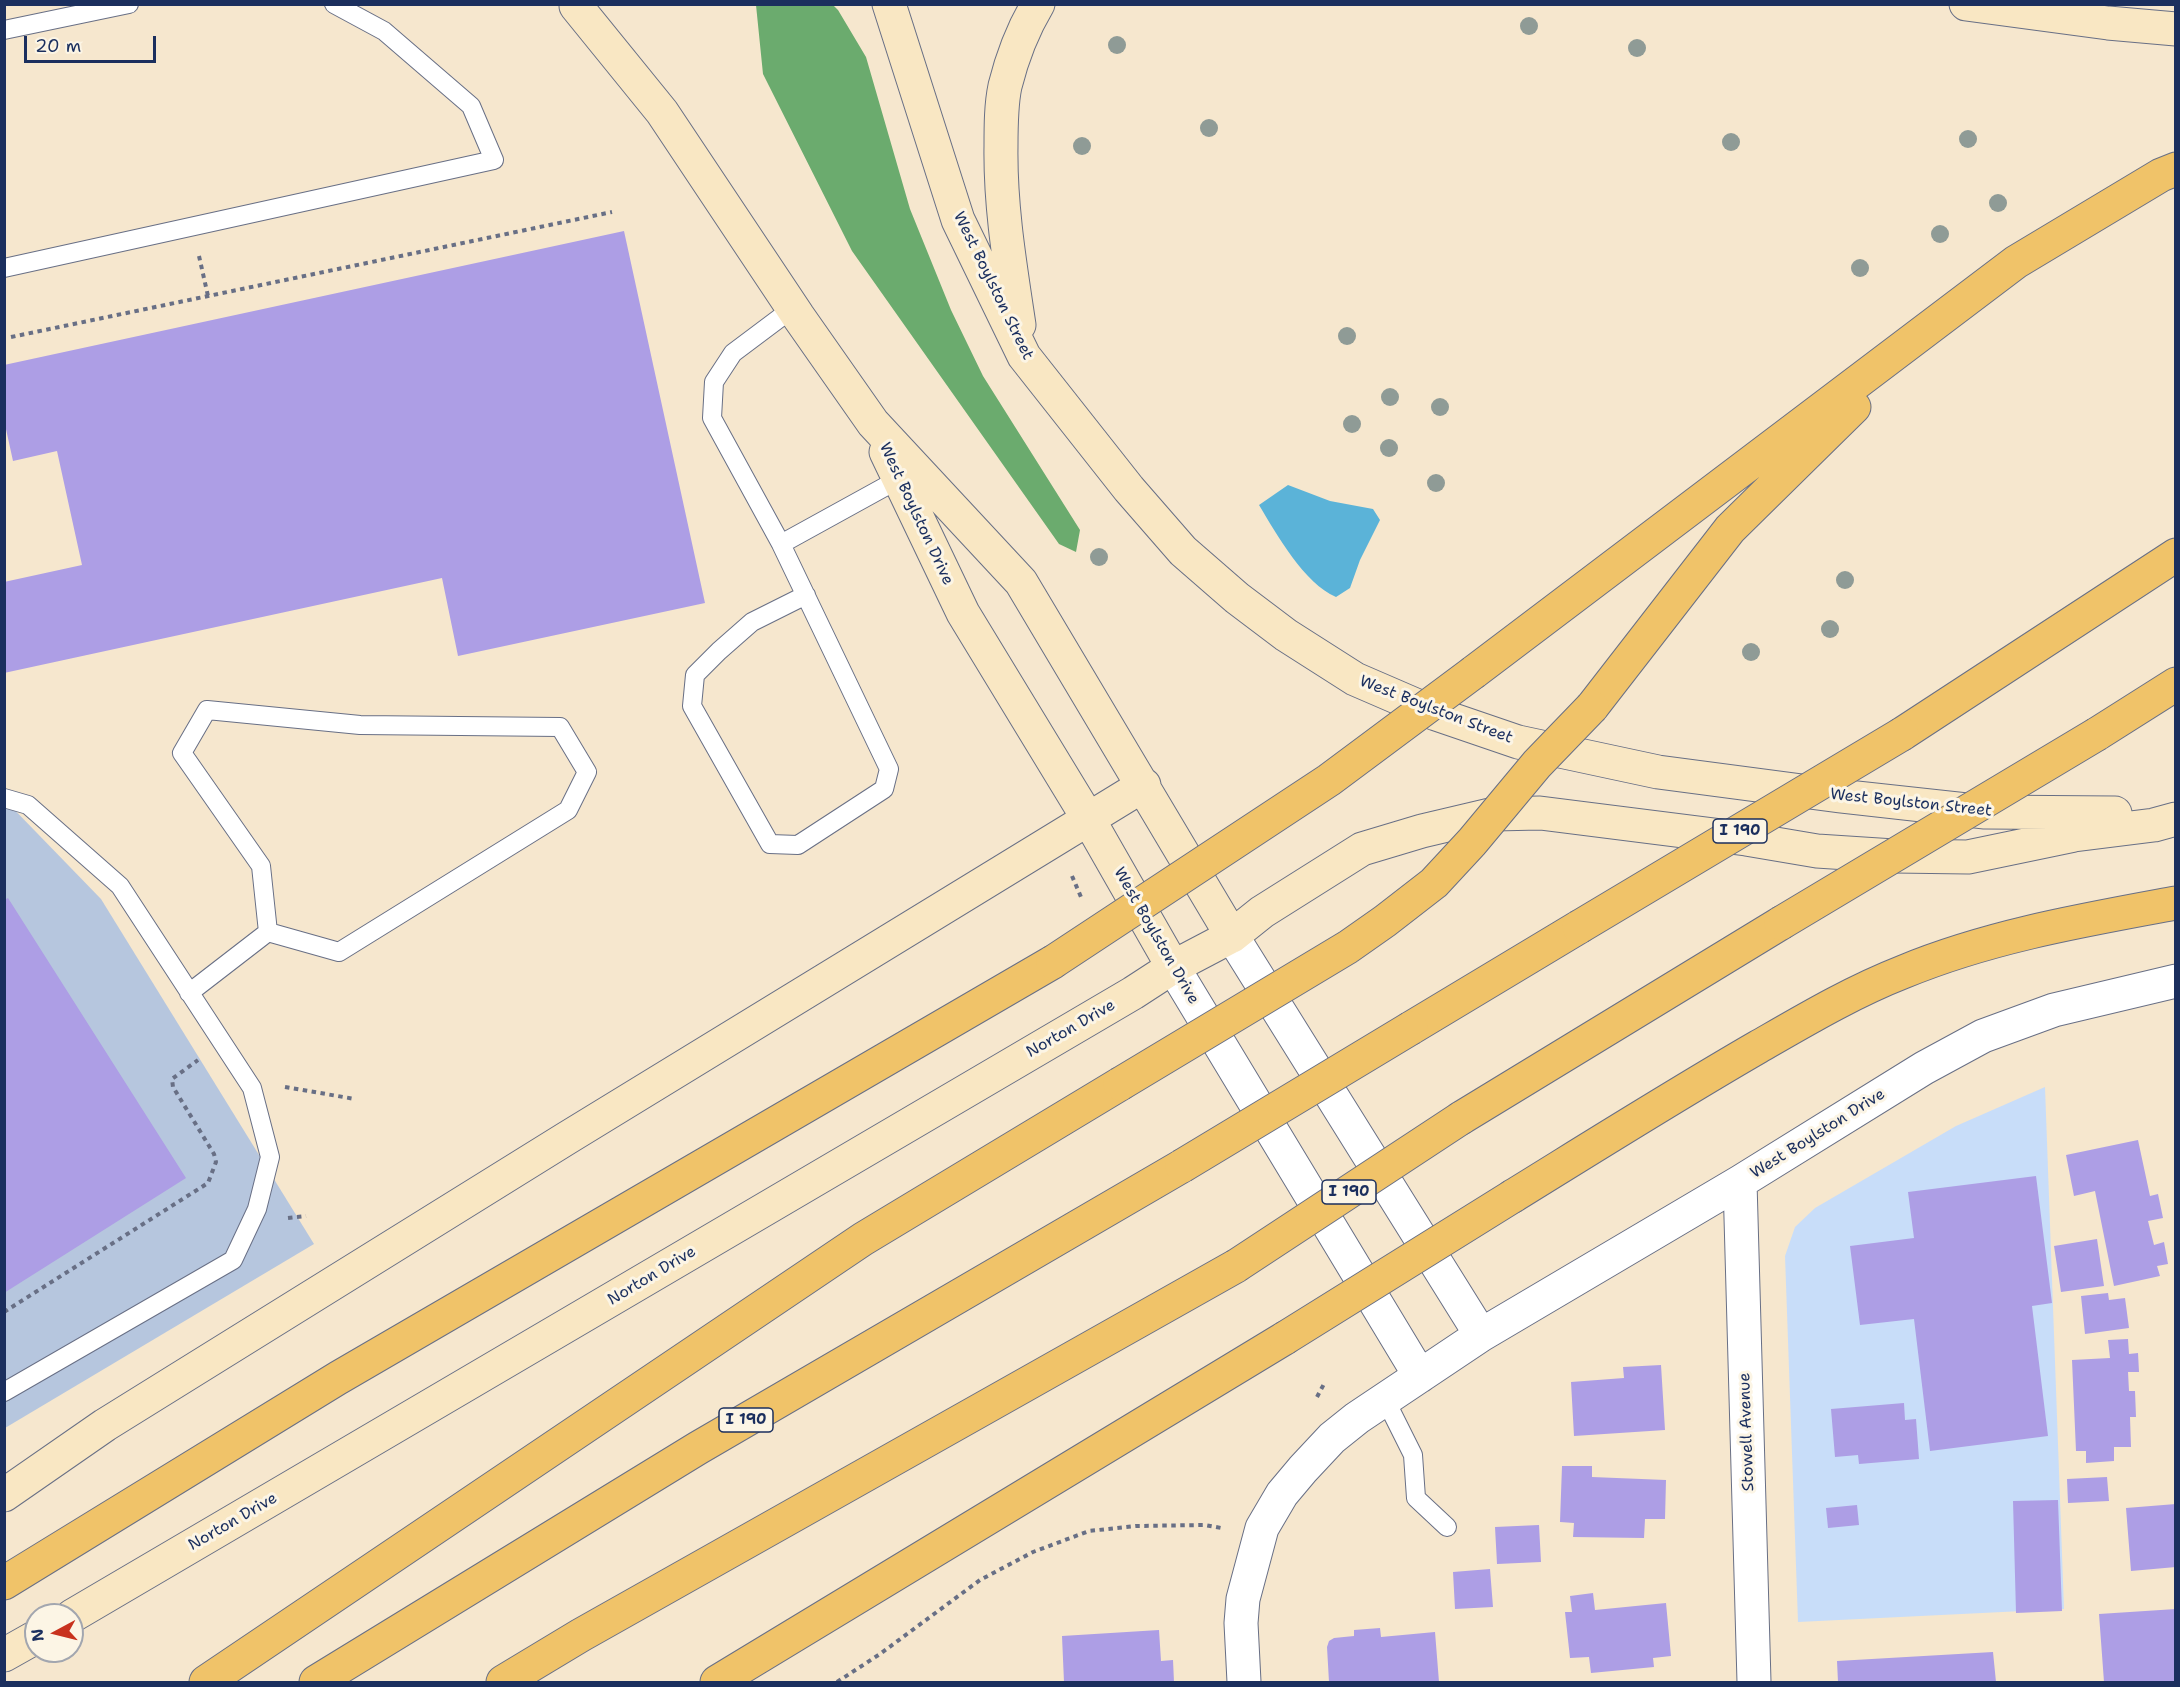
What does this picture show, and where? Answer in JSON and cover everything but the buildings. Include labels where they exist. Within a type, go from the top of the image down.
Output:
[{"type":"highway","points":[[4,1583],[338,1378],[1053,962],[1329,780],[2016,262],[2160,175],[2175,169]]},
{"type":"highway","points":[[206,1683],[863,1239],[1348,946],[1434,883],[1472,842],[1537,764],[1592,707],[1730,530],[1890,373],[2016,262]]},
{"type":"highway","name":"I 190","points":[[316,1683],[698,1448],[1182,1166],[1902,734],[2175,555]]},
{"type":"highway","name":"I 190","points":[[503,1683],[582,1635],[1236,1266],[1461,1118],[2097,734],[2175,684]]},
{"type":"highway","points":[[717,1683],[1286,1338],[1733,1061],[1858,992],[1903,972],[2014,936],[2175,903]]},
{"type":"main road","name":"West Boylston Street","points":[[889,4],[958,220],[1024,356],[1130,489],[1183,551],[1286,635],[1355,679],[1436,714],[1529,745],[1658,772],[1985,812],[2175,811]]},
{"type":"main road","points":[[1024,356],[1006,247],[1001,193],[1001,122],[1005,87],[1012,63],[1038,4]]},
{"type":"main road","points":[[1966,4],[2108,23],[2175,29]]},
{"type":"main road","name":"West Boylston Drive","points":[[576,5],[662,112],[873,423],[1021,582],[1232,936]]},
{"type":"main road","name":"West Boylston Drive","points":[[873,423],[963,613],[1089,820],[1173,967]]},
{"type":"main road","points":[[4,1495],[115,1419],[567,1138],[1144,785]]},
{"type":"main road","name":"Norton Drive","points":[[84,1609],[1133,993],[1173,967],[1232,936],[1262,912],[1362,849],[1422,831],[1494,814],[1540,813],[1817,850],[1894,856],[1968,857],[2074,835],[2154,825],[2175,819]]},
{"type":"main road","points":[[4,1655],[24,1644]]},
{"type":"street","name":"West Boylston Drive","points":[[1232,936],[1481,1335]]},
{"type":"street","name":"West Boylston Drive","points":[[1173,967],[1420,1376],[1481,1335],[1740,1182],[1924,1068],[1983,1036],[2054,1010],[2175,981]]},
{"type":"street","name":"Stowell Avenue","points":[[1740,1182],[1754,1683]]},
{"type":"street","points":[[1244,1683],[1241,1623],[1244,1599],[1262,1528],[1282,1494],[1332,1438],[1420,1376]]},
{"type":"lane","points":[[4,30],[129,4]]},
{"type":"lane","points":[[4,268],[494,160],[471,106],[384,31],[334,4]]},
{"type":"lane","points":[[793,308],[733,352],[714,382],[712,418],[781,544],[806,595],[889,769],[884,789],[798,845],[770,844],[692,706],[695,675],[752,622],[806,595]]},
{"type":"lane","points":[[781,544],[899,479]]},
{"type":"lane","points":[[207,710],[360,725],[560,728],[587,772],[568,810],[339,952],[268,933],[261,866],[182,753],[207,710]]},
{"type":"lane","points":[[4,798],[28,806],[120,886],[252,1088],[270,1157],[257,1209],[233,1260],[4,1392]]},
{"type":"lane","points":[[189,993],[268,933]]},
{"type":"lane","points":[[1385,1399],[1413,1455],[1416,1498],[1447,1527]]},
{"type":"path","points":[[11,338],[612,212]]},
{"type":"path","points":[[192,226],[208,296]]},
{"type":"path","points":[[4,1312],[208,1183],[216,1162],[214,1154],[173,1087],[172,1079],[199,1060]]},
{"type":"path","points":[[247,1080],[355,1099]]},
{"type":"path","points":[[278,1220],[306,1216]]},
{"type":"path","points":[[1315,1401],[1325,1382]]},
{"type":"path","points":[[837,1683],[980,1580],[1033,1552],[1089,1531],[1147,1526],[1205,1525],[1228,1529]]},
{"type":"shaded area","points":[[4,799],[101,899],[314,1244],[5,1428]]},
{"type":"shaded area","points":[[2045,1087],[2064,1609],[1798,1622],[1785,1256],[1795,1227],[1815,1208],[1956,1126]]},
{"type":"green space","points":[[756,5],[833,5],[866,57],[910,209],[951,310],[983,376],[1080,530],[1076,552],[1059,544],[852,251],[763,74]]},
{"type":"water","points":[[1288,485],[1330,501],[1373,509],[1380,520],[1360,560],[1350,588],[1336,597],[1324,590],[1302,570],[1259,505]]}]
